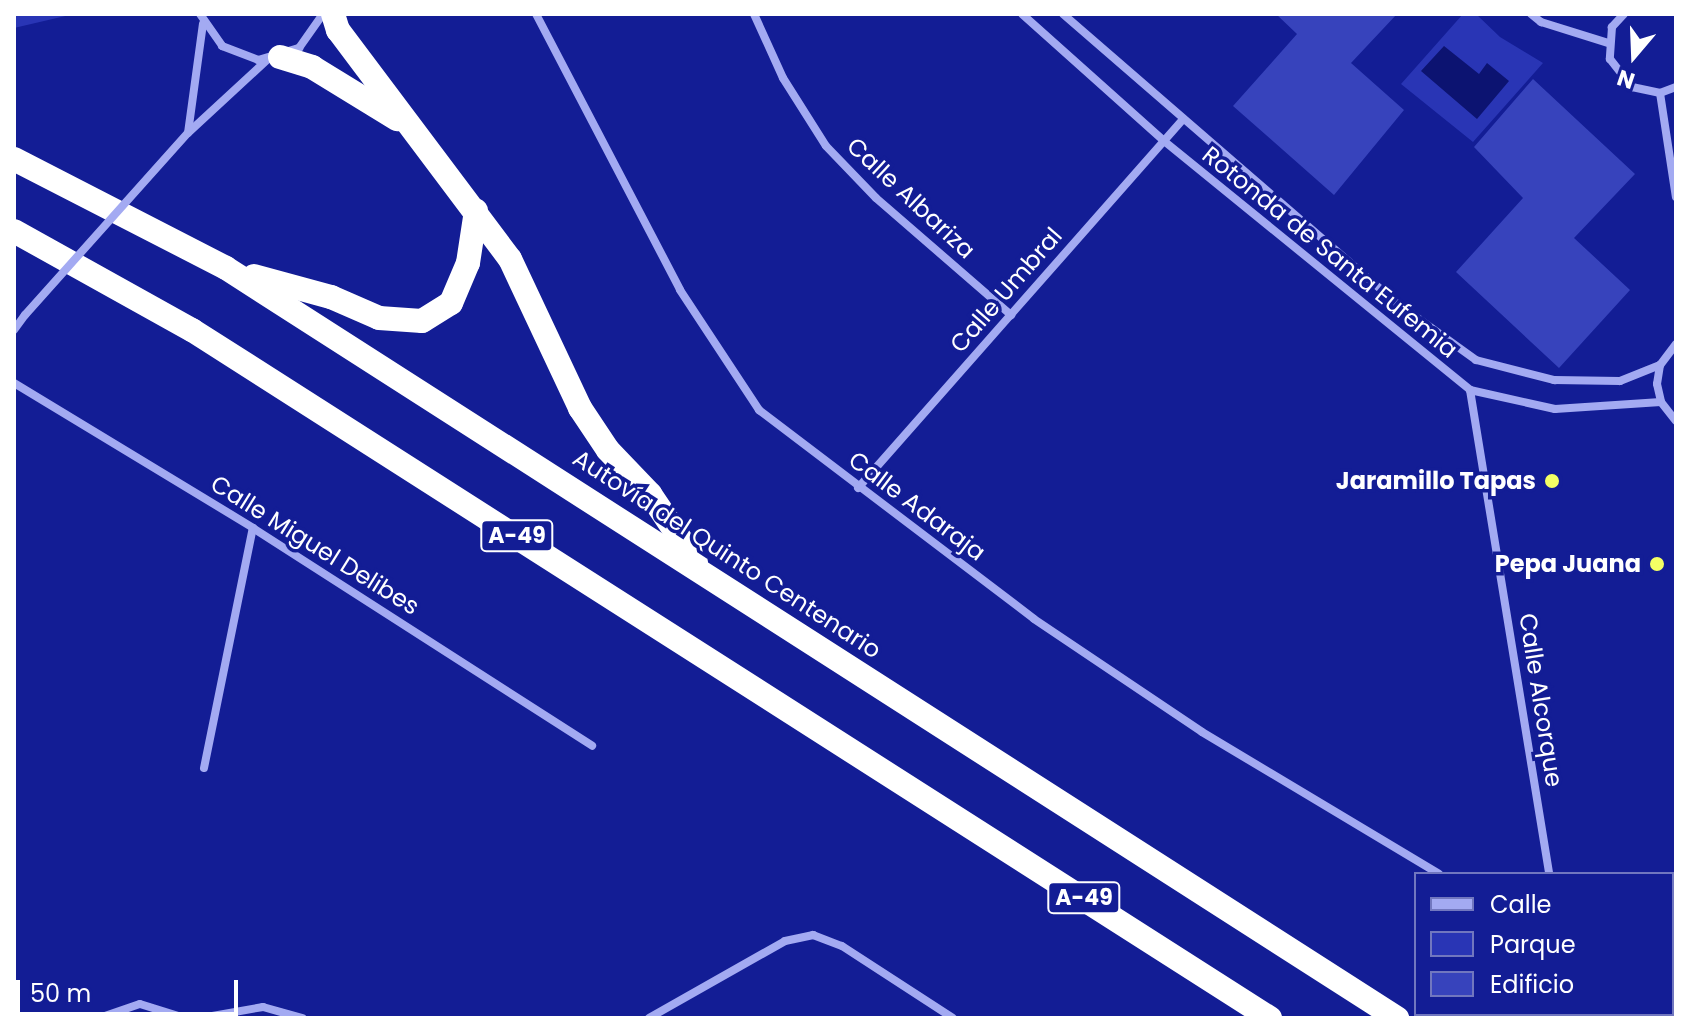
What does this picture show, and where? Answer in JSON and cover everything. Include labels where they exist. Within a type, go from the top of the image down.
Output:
[{"type":"highway","points":[[333,14],[338,30],[510,259],[580,408],[608,450],[650,494],[701,570]]},
{"type":"highway","points":[[274,58],[312,67],[408,125]]},
{"type":"highway","name":"Autovía del Quinto Centenario","points":[[14,159],[226,268],[1397,1018]]},
{"type":"highway","points":[[226,268],[331,297],[379,318],[422,321],[451,303],[468,263],[476,211]]},
{"type":"highway","name":"A-49","points":[[14,231],[192,330],[1270,1018]]},
{"type":"street","points":[[188,133],[203,24],[200,14]]},
{"type":"street","points":[[14,330],[188,133],[274,58],[307,40],[323,14]]},
{"type":"street","name":"Calle Adaraja","points":[[536,14],[680,290],[759,410],[1034,619],[1202,732],[1436,872]]},
{"type":"street","name":"Calle Albariza","points":[[754,14],[783,78],[826,146],[876,198],[1011,315]]},
{"type":"street","name":"Rotonda de Santa Eufemia","points":[[1022,14],[1164,141],[1470,390],[1555,409],[1661,402]]},
{"type":"street","name":"Rotonda de Santa Eufemia","points":[[1063,14],[1394,301],[1476,360],[1554,380],[1620,381],[1660,365]]},
{"type":"street","points":[[1531,14],[1541,22],[1608,43]]},
{"type":"street","points":[[1624,14],[1612,27],[1608,43],[1610,59],[1632,87],[1660,93],[1676,87]]},
{"type":"street","points":[[203,24],[230,52],[274,58]]},
{"type":"street","points":[[1660,93],[1676,197]]},
{"type":"street","name":"Calle Umbral","points":[[858,488],[1183,119]]},
{"type":"street","points":[[14,319],[25,315]]},
{"type":"street","points":[[1676,344],[1660,365],[1661,402],[1676,421]]},
{"type":"street","name":"Calle Miguel Delibes","points":[[14,383],[253,528],[592,746]]},
{"type":"street","name":"Calle Alcorque","points":[[1470,390],[1549,872]]},
{"type":"street","points":[[204,768],[253,528]]},
{"type":"street","points":[[649,1018],[785,941],[813,935],[842,946],[953,1018]]},
{"type":"street","points":[[99,1018],[140,1004],[185,1018]]},
{"type":"street","points":[[201,1018],[263,1007],[302,1018]]},
{"type":"green space","points":[[14,14],[74,14],[14,28]]},
{"type":"green space","points":[[1463,14],[1476,14],[1500,37],[1543,63],[1473,142],[1401,84]]},
{"type":"shaded area","points":[[1444,46],[1479,74],[1487,63],[1509,81],[1477,119],[1421,71]]},
{"type":"building","points":[[1276,14],[1397,14],[1351,63],[1404,110],[1334,195],[1233,106],[1297,34]]},
{"type":"building","points":[[1533,79],[1635,174],[1574,238],[1630,290],[1559,368],[1456,272],[1523,198],[1474,147]]},
{"type":"place","name":"Jaramillo Tapas","points":[[1552,481]]},
{"type":"place","name":"Pepa Juana","points":[[1657,564]]}]
